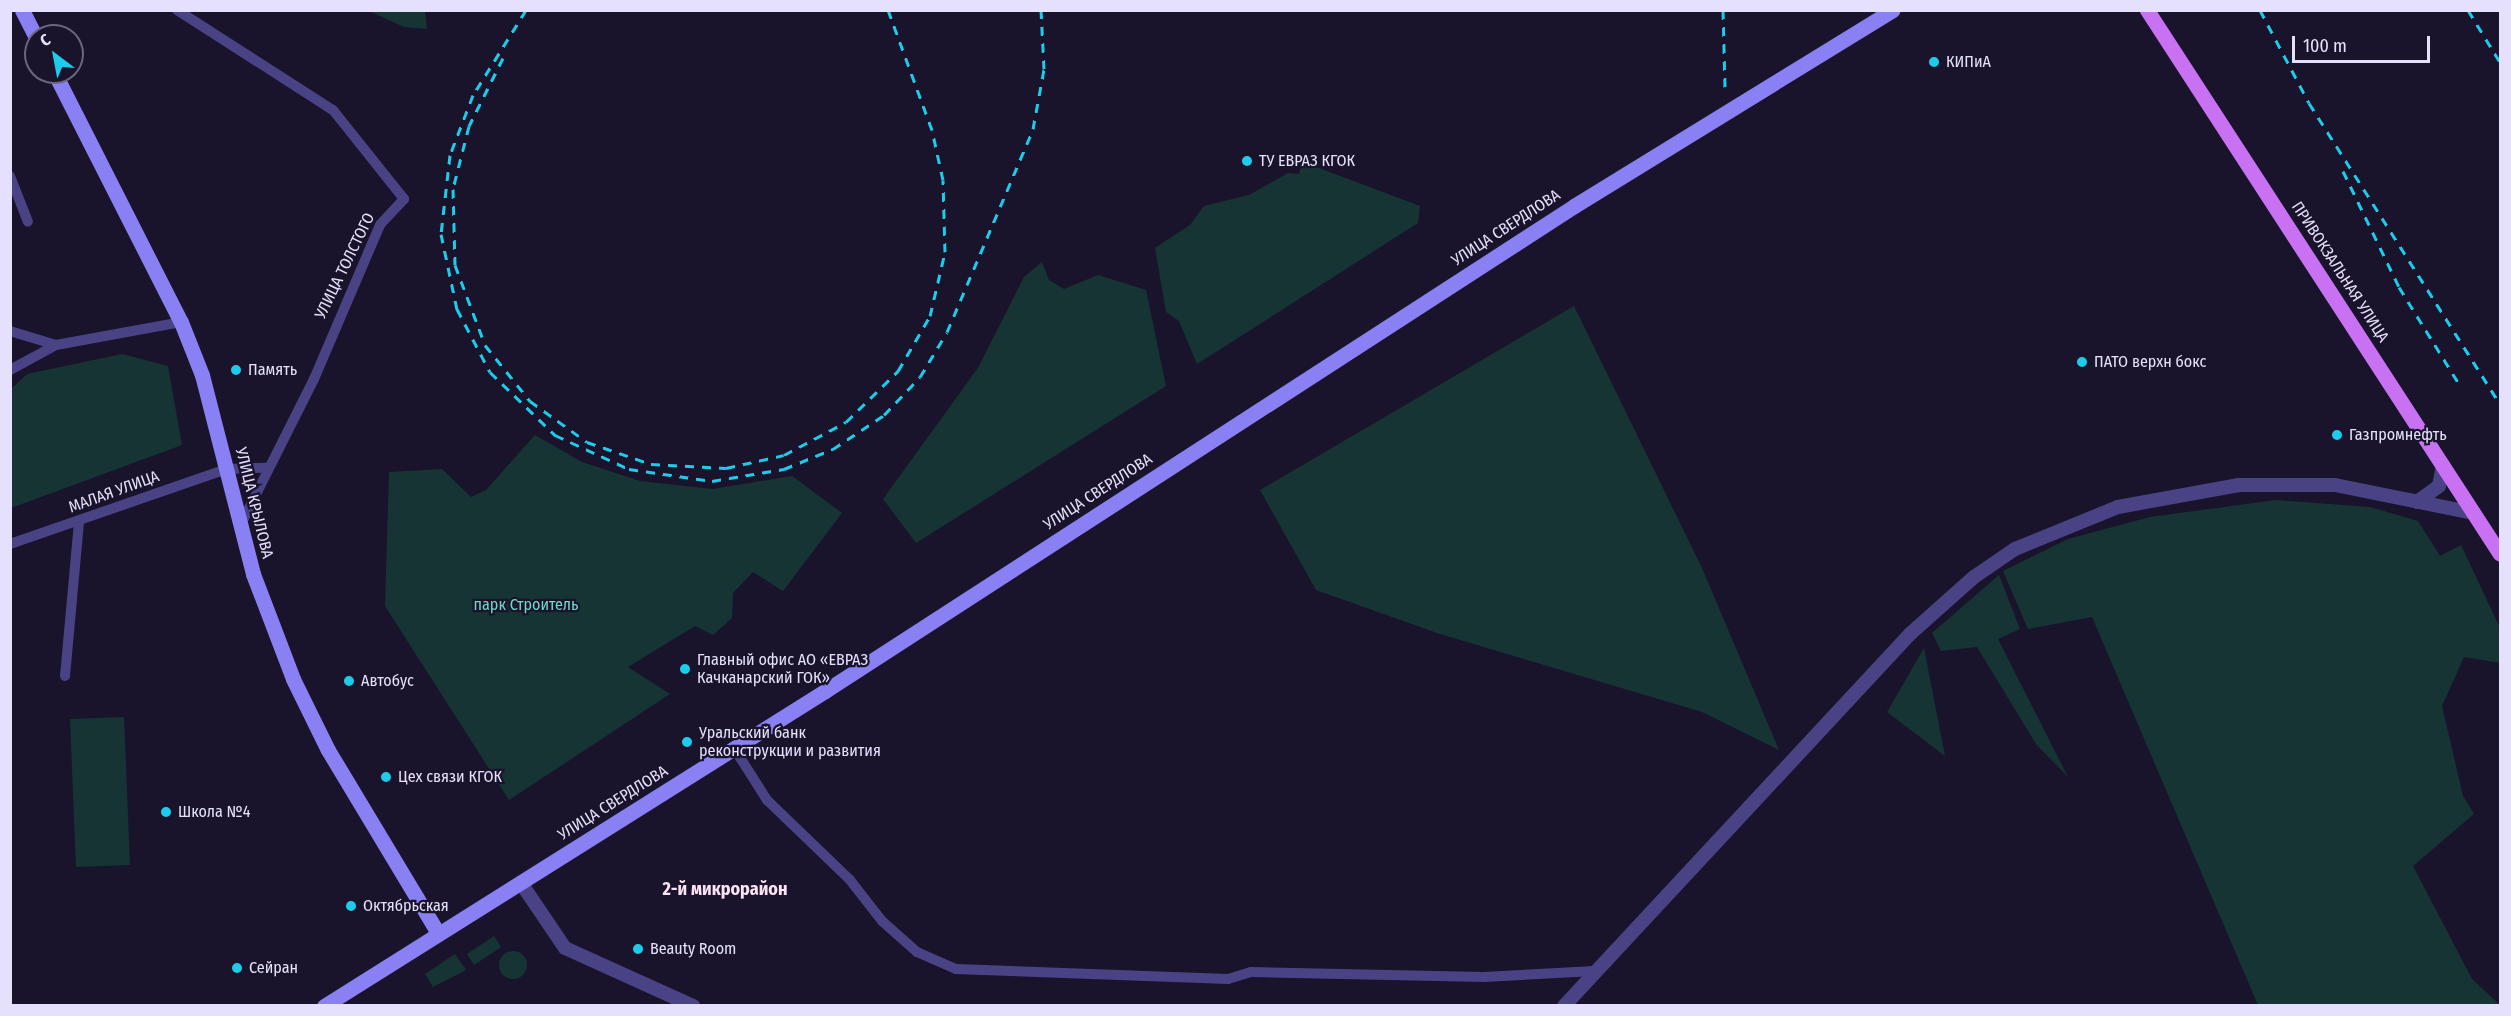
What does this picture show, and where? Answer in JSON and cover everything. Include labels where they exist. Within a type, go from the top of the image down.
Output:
[{"type":"main road","points":[[21,10],[28,24]]},
{"type":"main road","name":"УЛИЦА СВЕРДЛОВА","points":[[324,1005],[734,748],[1574,206],[1892,10]]},
{"type":"main road","name":"ПРИВОКЗАЛЬНАЯ УЛИЦА","points":[[2147,10],[2500,554]]},
{"type":"main road","name":"УЛИЦА КРЫЛОВА","points":[[60,84],[181,322],[227,469],[263,604],[293,679],[328,750],[438,933]]},
{"type":"street","name":"УЛИЦА ТОЛСТОГО","points":[[177,10],[333,110],[404,199],[380,225],[309,389],[265,468],[241,524]]},
{"type":"street","points":[[10,176],[28,222]]},
{"type":"street","points":[[10,370],[56,345],[181,322]]},
{"type":"street","points":[[10,331],[56,345]]},
{"type":"street","points":[[2417,502],[2439,486],[2443,465]]},
{"type":"street","name":"МАЛАЯ УЛИЦА","points":[[10,544],[227,469],[265,468]]},
{"type":"street","points":[[1564,1005],[1910,634],[1974,577],[2015,549],[2118,507],[2239,485],[2335,485],[2474,513]]},
{"type":"street","points":[[65,676],[79,521]]},
{"type":"street","points":[[734,748],[767,800],[850,880],[882,921],[917,952],[956,969],[1218,979],[1251,972],[1484,977],[1595,971]]},
{"type":"street","points":[[521,883],[564,948],[693,1005]]},
{"type":"green space","points":[[369,11],[425,11],[427,29],[404,27]]},
{"type":"green space","points":[[1303,162],[1420,206],[1418,223],[1197,364],[1179,321],[1166,312],[1155,248],[1190,225],[1204,206],[1249,195],[1288,173],[1299,174]]},
{"type":"green space","points":[[1042,262],[1049,280],[1064,289],[1098,275],[1146,290],[1166,386],[916,543],[883,499],[978,368],[1024,277]]},
{"type":"green space","points":[[1574,306],[1702,568],[1779,750],[1702,712],[1440,634],[1316,590],[1260,490]]},
{"type":"green space","points":[[122,354],[168,366],[182,445],[11,508],[11,389],[27,374]]},
{"type":"green space","name":"парк Строитель","points":[[535,435],[582,462],[640,481],[713,489],[792,476],[842,513],[783,591],[753,572],[733,593],[732,618],[713,635],[695,626],[628,667],[670,694],[509,800],[385,606],[389,472],[442,469],[471,497],[486,490]]},
{"type":"green space","points":[[2276,500],[2370,507],[2418,521],[2440,556],[2461,545],[2500,628],[2500,663],[2464,657],[2442,706],[2463,796],[2474,814],[2413,866],[2472,979],[2500,1005],[2258,1005],[2092,617],[2028,629],[2003,571],[2068,539],[2150,517]]},
{"type":"green space","points":[[1999,575],[2020,629],[1998,639],[2068,777],[2036,744],[1977,647],[1941,651],[1932,633]]},
{"type":"green space","points":[[1924,648],[1945,756],[1887,712]]},
{"type":"green space","points":[[124,717],[130,865],[76,867],[70,719]]},
{"type":"green space","points":[[494,936],[501,947],[474,965],[467,954]]},
{"type":"green space","points":[[513,951],[523,955],[527,965],[523,975],[513,979],[503,975],[499,965],[503,955]]},
{"type":"green space","points":[[455,954],[466,970],[433,987],[425,974]]},
{"type":"railway","points":[[526,10],[473,95],[450,155],[441,234],[457,309],[490,372],[555,435],[629,469],[712,481],[784,469],[833,449],[884,415],[920,377],[947,332],[1033,129],[1044,69],[1041,10]]},
{"type":"railway","points":[[503,58],[469,126],[453,189],[455,265],[485,345],[530,401],[587,442],[651,464],[726,468],[784,455],[846,422],[898,371],[930,316],[945,252],[943,180],[932,130],[888,10]]},
{"type":"railway","points":[[1723,10],[1725,88]]},
{"type":"railway","points":[[2260,10],[2309,103],[2500,404]]},
{"type":"railway","points":[[2468,10],[2500,62]]},
{"type":"railway","points":[[2343,171],[2399,287],[2458,382]]},
{"type":"place","name":"КИПиА","points":[[1934,62]]},
{"type":"place","name":"ТУ ЕВРАЗ КГОК","points":[[1247,161]]},
{"type":"place","name":"ПАТО верхн бокс","points":[[2082,362]]},
{"type":"place","name":"Память","points":[[236,370]]},
{"type":"place","name":"Газпромнефть","points":[[2337,435]]},
{"type":"place","name":"Главный офис АО «ЕВРАЗ Качканарский ГОК»","points":[[685,669]]},
{"type":"place","name":"Автобус","points":[[349,681]]},
{"type":"place","name":"Уральский банк реконструкции и развития","points":[[687,742]]},
{"type":"place","name":"Цех связи КГОК","points":[[386,777]]},
{"type":"place","name":"Школа №4","points":[[166,812]]},
{"type":"place","name":"Октябрьская","points":[[351,906]]},
{"type":"place","name":"Beauty Room","points":[[638,949]]},
{"type":"place","name":"Сейран","points":[[237,968]]},
{"type":"district","name":"2-й микрорайон","points":[[725,889]]}]
